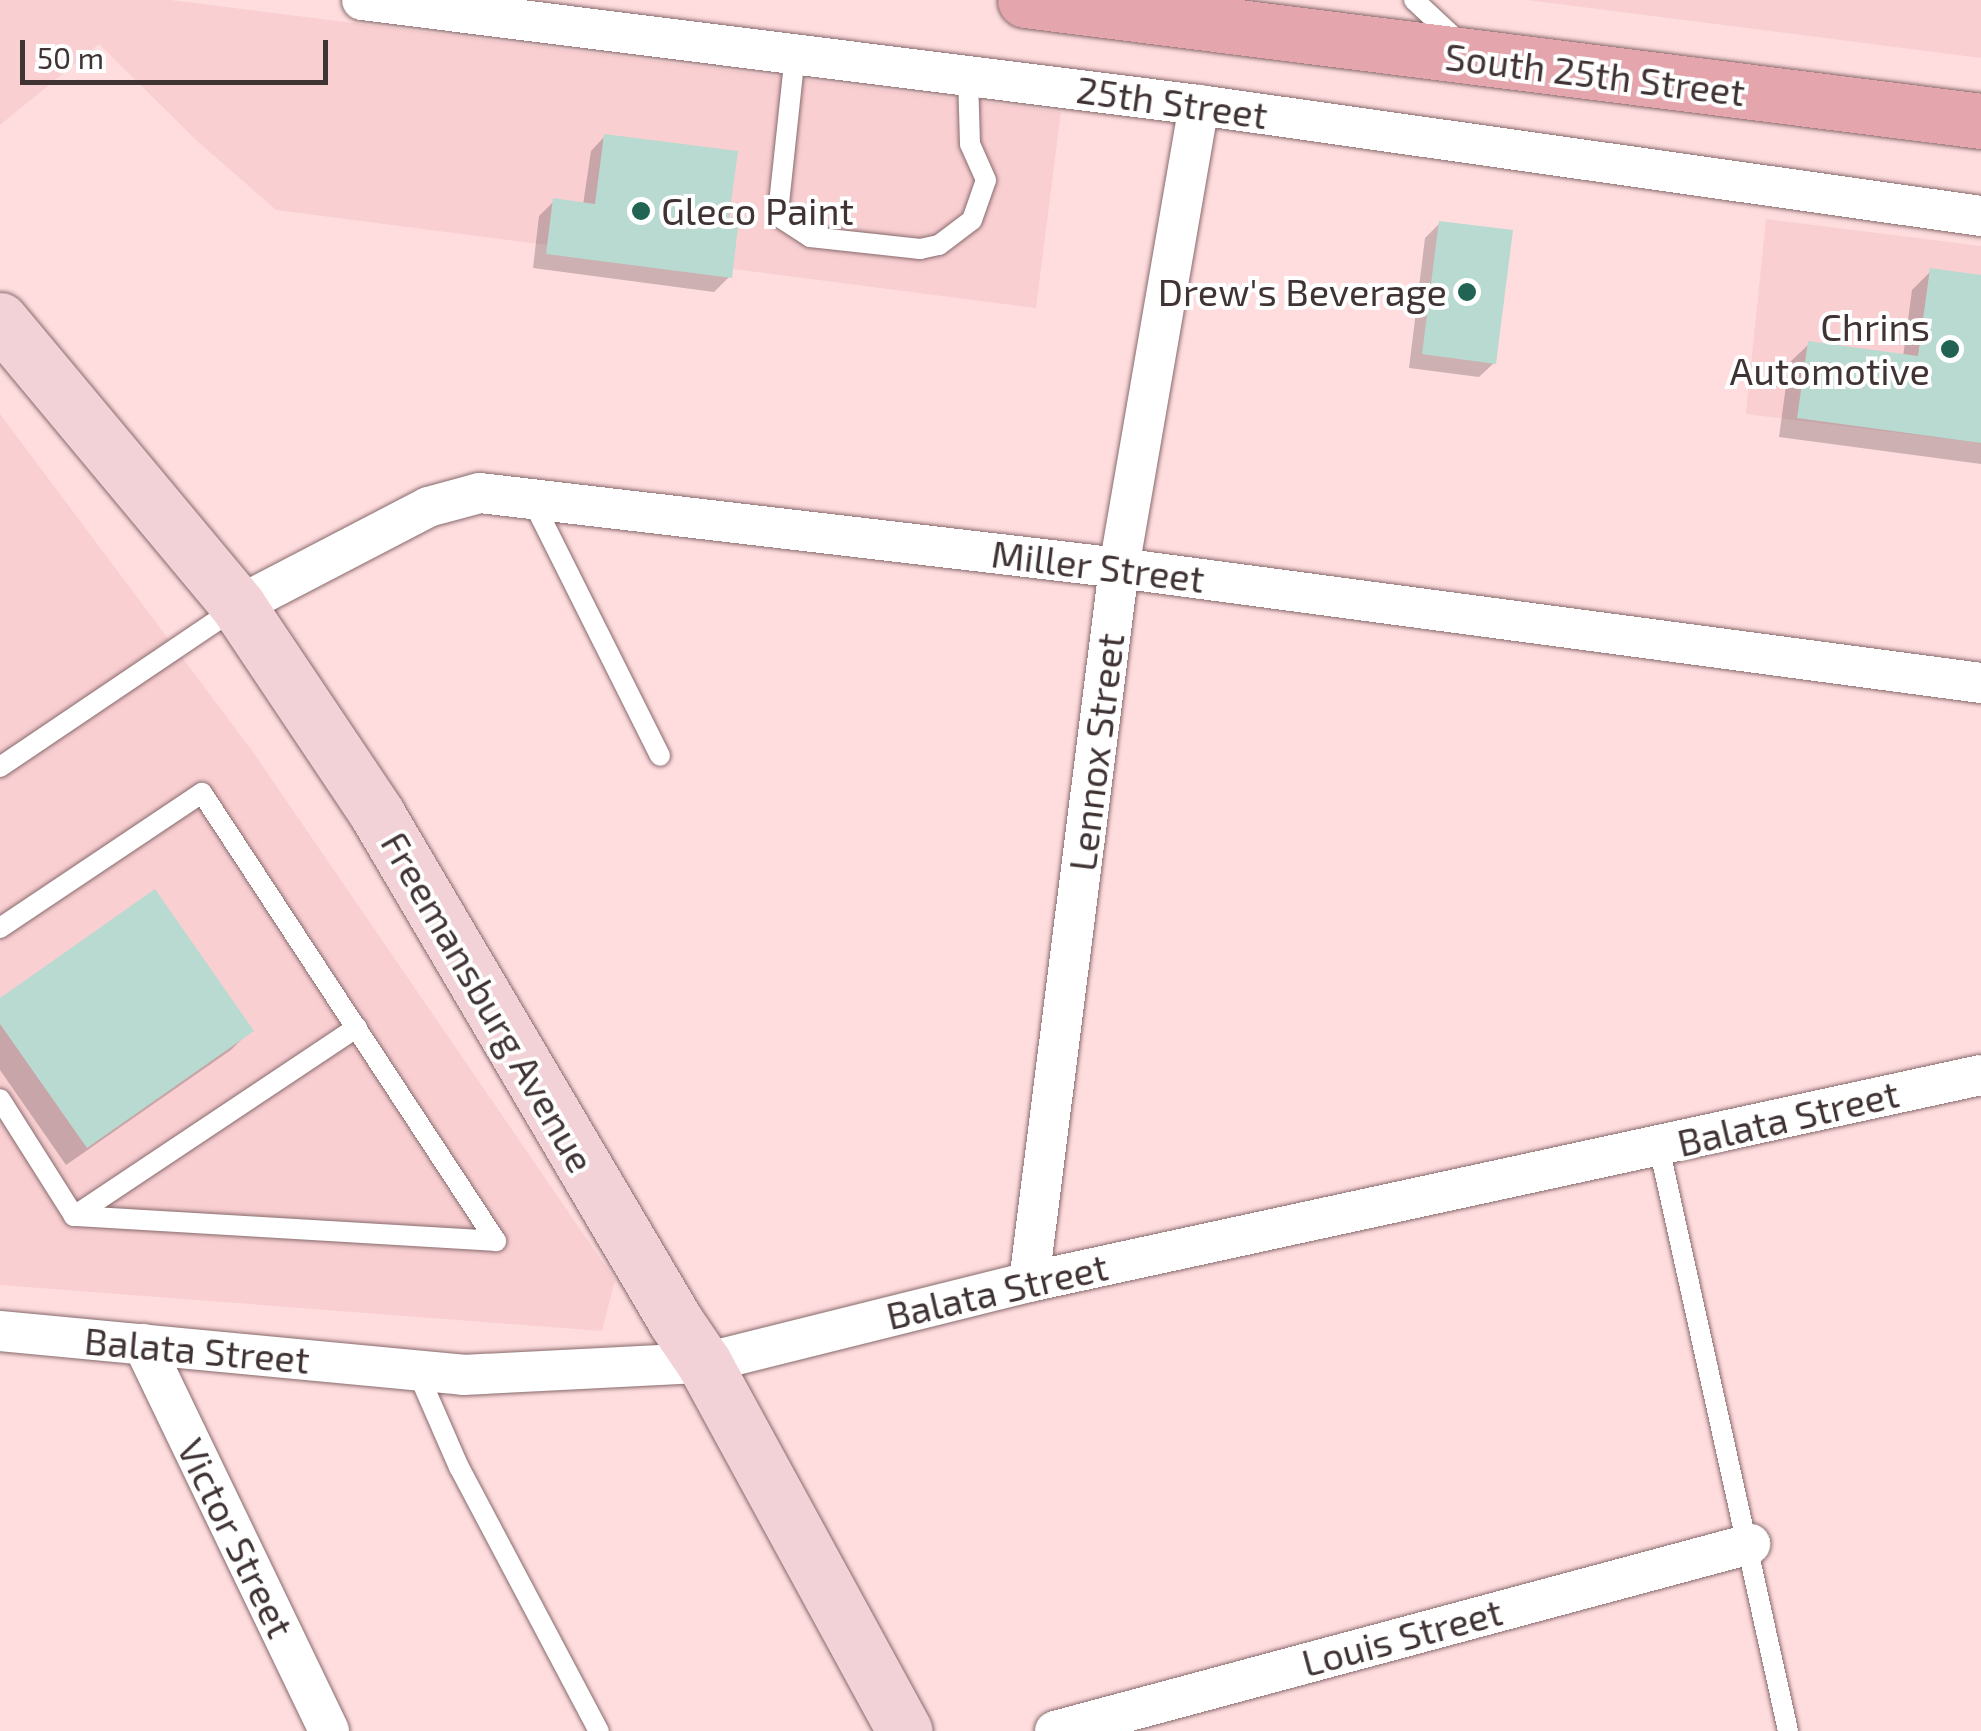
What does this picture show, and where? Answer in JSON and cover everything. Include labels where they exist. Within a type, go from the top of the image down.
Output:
[{"type":"main road","points":[[1025,0],[1210,9]]},
{"type":"main road","name":"South 25th Street","points":[[1210,9],[1479,60],[1981,122]]},
{"type":"main road","name":"Freemansburg Avenue","points":[[0,320],[238,606],[377,814],[676,1322],[704,1362],[905,1731]]},
{"type":"street","name":"25th Street","points":[[362,0],[506,9],[795,54],[1199,105],[1981,216]]},
{"type":"street","name":"Lennox Street","points":[[1028,1282],[1119,568],[1199,105]]},
{"type":"street","name":"Miller Street","points":[[238,606],[428,507],[480,493],[1119,568],[1981,684]]},
{"type":"street","name":"Balata Street","points":[[0,1331],[463,1375],[704,1362],[1028,1282],[1981,1075]]},
{"type":"street","name":"Victor Street","points":[[143,1344],[329,1731]]},
{"type":"street","name":"Louis Street","points":[[1055,1731],[1750,1544]]},
{"type":"lane","points":[[1414,0],[1479,60]]},
{"type":"lane","points":[[795,54],[779,203],[781,218],[810,237],[920,249],[939,245],[972,220],[986,180],[970,144],[968,76]]},
{"type":"lane","points":[[532,500],[660,756]]},
{"type":"lane","points":[[0,767],[238,606]]},
{"type":"lane","points":[[0,928],[202,793],[496,1242],[74,1216]]},
{"type":"lane","points":[[74,1216],[357,1027]]},
{"type":"lane","points":[[0,1100],[74,1216]]},
{"type":"lane","points":[[1659,1147],[1750,1544],[1788,1731]]},
{"type":"lane","points":[[418,1371],[459,1467],[599,1731]]},
{"type":"shaded area","points":[[0,0],[170,0],[1061,112],[1036,308],[276,210],[196,140],[99,44],[0,125]]},
{"type":"shaded area","points":[[1527,0],[1981,0],[1981,58]]},
{"type":"shaded area","points":[[1766,219],[1981,246],[1981,443],[1746,414]]},
{"type":"shaded area","points":[[0,414],[253,752],[615,1280],[602,1331],[0,1285]]},
{"type":"building","name":"Gleco Paint","points":[[604,134],[738,151],[729,218],[739,218],[732,278],[546,254],[553,198],[595,204]]},
{"type":"building","name":"Drew's Beverage","points":[[1439,221],[1513,230],[1496,364],[1422,354]]},
{"type":"building","name":"Chrins Automotive","points":[[1930,268],[1981,275],[1981,443],[1797,418],[1808,341],[1918,356]]},
{"type":"building","points":[[155,889],[254,1031],[87,1148],[0,1024],[0,998]]},
{"type":"place","name":"Gleco Paint","points":[[641,211]]},
{"type":"place","name":"Drew's Beverage","points":[[1467,292]]},
{"type":"place","name":"Chrins Automotive","points":[[1950,349]]}]
